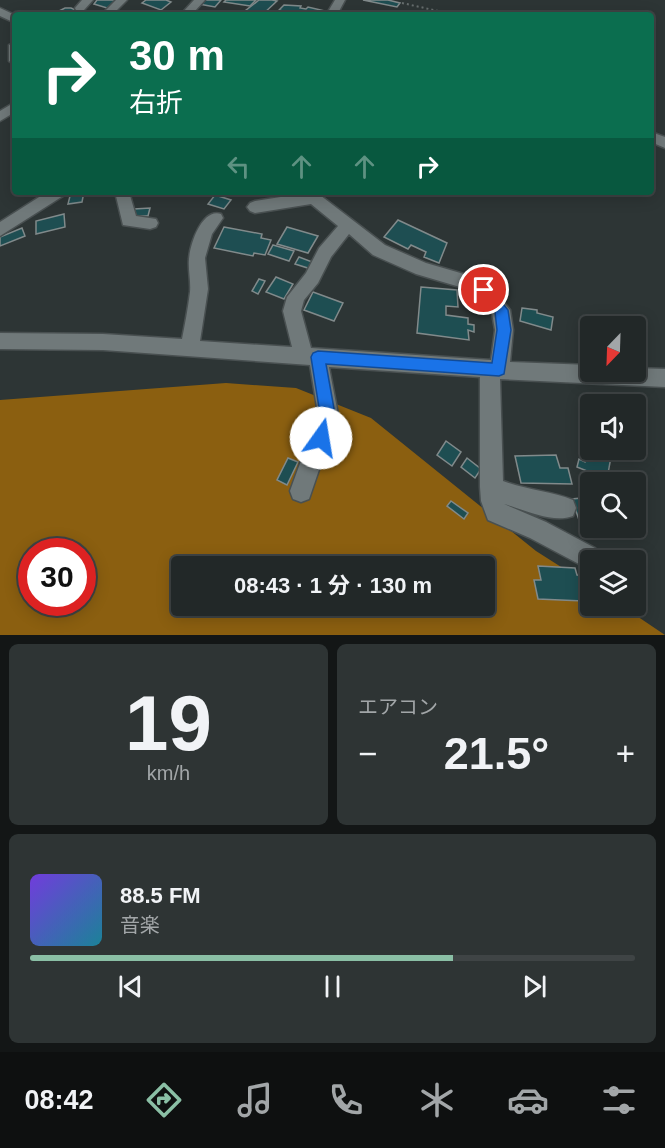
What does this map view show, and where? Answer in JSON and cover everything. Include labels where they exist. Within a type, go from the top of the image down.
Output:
[{"type":"street","points":[[108,12],[122,0]]},
{"type":"street","points":[[188,12],[200,0]]},
{"type":"street","points":[[0,230],[53,195]]},
{"type":"street","points":[[33,219],[65,198],[64,195]]},
{"type":"street","points":[[123,195],[129,221],[150,224]]},
{"type":"street","points":[[255,207],[310,195],[379,250],[422,269],[475,284],[484,290],[501,310],[504,330],[494,369],[491,487],[496,512],[538,530],[580,552]]},
{"type":"street","points":[[190,348],[199,289],[197,258],[206,232],[215,218]]},
{"type":"street","points":[[301,491],[328,414],[311,357],[292,311],[296,297],[312,278],[325,253],[347,225]]},
{"type":"street","points":[[0,341],[103,342],[494,369],[665,378]]},
{"type":"street","points":[[491,487],[523,500],[565,508]]},
{"type":"path","points":[[402,3],[442,12]]},
{"type":"shaded area","points":[[226,383],[296,388],[371,418],[536,551],[580,579],[580,616],[637,616],[665,635],[0,635],[0,400]]},
{"type":"building","points":[[97,0],[118,0],[107,8],[94,4]]},
{"type":"building","points":[[146,0],[171,2],[161,10],[142,3]]},
{"type":"building","points":[[204,0],[221,0],[215,7],[199,4]]},
{"type":"building","points":[[226,0],[256,0],[250,6],[224,2]]},
{"type":"building","points":[[259,0],[277,1],[265,12],[245,11]]},
{"type":"building","points":[[363,0],[388,0],[400,3],[397,7]]},
{"type":"building","points":[[284,5],[329,12],[287,12],[279,10]]},
{"type":"building","points":[[71,8],[81,12],[57,12]]},
{"type":"building","points":[[70,195],[83,195],[82,202],[68,204]]},
{"type":"building","points":[[215,195],[231,200],[224,209],[208,204]]},
{"type":"building","points":[[150,208],[148,216],[133,216],[134,209]]},
{"type":"building","points":[[64,214],[65,227],[36,234],[36,221]]},
{"type":"building","points":[[398,220],[447,243],[439,263],[424,257],[426,252],[411,245],[408,249],[384,237]]},
{"type":"building","points":[[224,227],[262,234],[261,238],[271,240],[265,255],[254,253],[253,256],[214,248]]},
{"type":"building","points":[[287,227],[318,236],[308,253],[277,244]]},
{"type":"building","points":[[22,228],[25,236],[0,246],[0,237]]},
{"type":"building","points":[[273,245],[294,251],[289,261],[268,254]]},
{"type":"building","points":[[299,257],[315,263],[311,269],[295,264]]},
{"type":"building","points":[[276,277],[293,284],[284,299],[266,292]]},
{"type":"building","points":[[259,279],[265,281],[258,294],[252,291]]},
{"type":"building","points":[[421,287],[457,290],[458,307],[446,306],[446,315],[468,318],[468,324],[474,325],[474,332],[468,330],[469,340],[417,333]]},
{"type":"building","points":[[313,292],[343,303],[334,321],[304,310]]},
{"type":"building","points":[[522,308],[537,310],[537,313],[553,317],[551,330],[520,321]]},
{"type":"building","points":[[446,441],[461,452],[452,466],[437,455]]},
{"type":"building","points":[[556,455],[560,468],[568,468],[572,484],[521,483],[515,456]]},
{"type":"building","points":[[288,458],[298,462],[287,485],[277,480]]},
{"type":"building","points":[[467,458],[481,469],[475,478],[461,467]]},
{"type":"building","points":[[579,459],[585,462],[585,460],[610,460],[608,472],[590,472],[577,467]]},
{"type":"building","points":[[580,498],[580,523],[572,499]]},
{"type":"building","points":[[451,501],[468,513],[464,519],[447,506]]},
{"type":"building","points":[[538,566],[575,568],[577,575],[580,575],[580,601],[538,599],[534,580],[541,580]]},
{"type":"route","points":[[321,438],[328,414],[318,357],[499,370],[504,330],[501,310],[484,290]]}]
